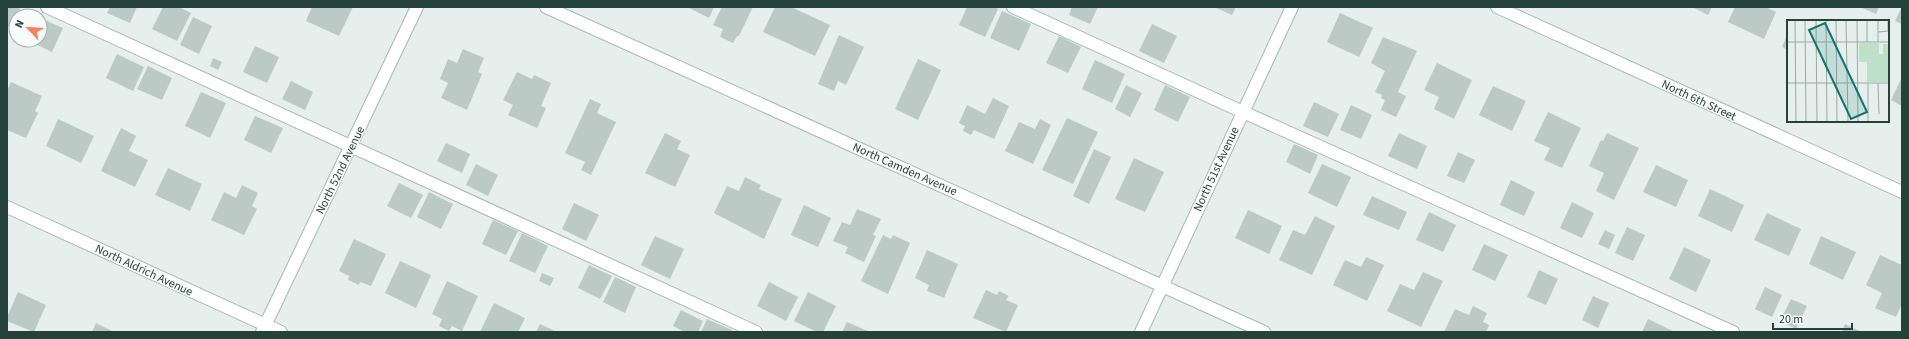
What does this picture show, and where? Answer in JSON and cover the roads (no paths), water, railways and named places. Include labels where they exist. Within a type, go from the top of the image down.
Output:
[{"type":"street","points":[[47,7],[756,332]]},
{"type":"street","name":"North 52nd Avenue","points":[[264,329],[352,147],[417,7]]},
{"type":"street","name":"North Camden Avenue","points":[[546,7],[1264,332]]},
{"type":"street","points":[[1013,7],[1733,332]]},
{"type":"street","name":"North 51st Avenue","points":[[1141,332],[1292,7]]},
{"type":"street","name":"North 6th Street","points":[[1497,7],[1902,192]]},
{"type":"street","name":"North Aldrich Avenue","points":[[7,207],[264,329],[281,332]]}]
